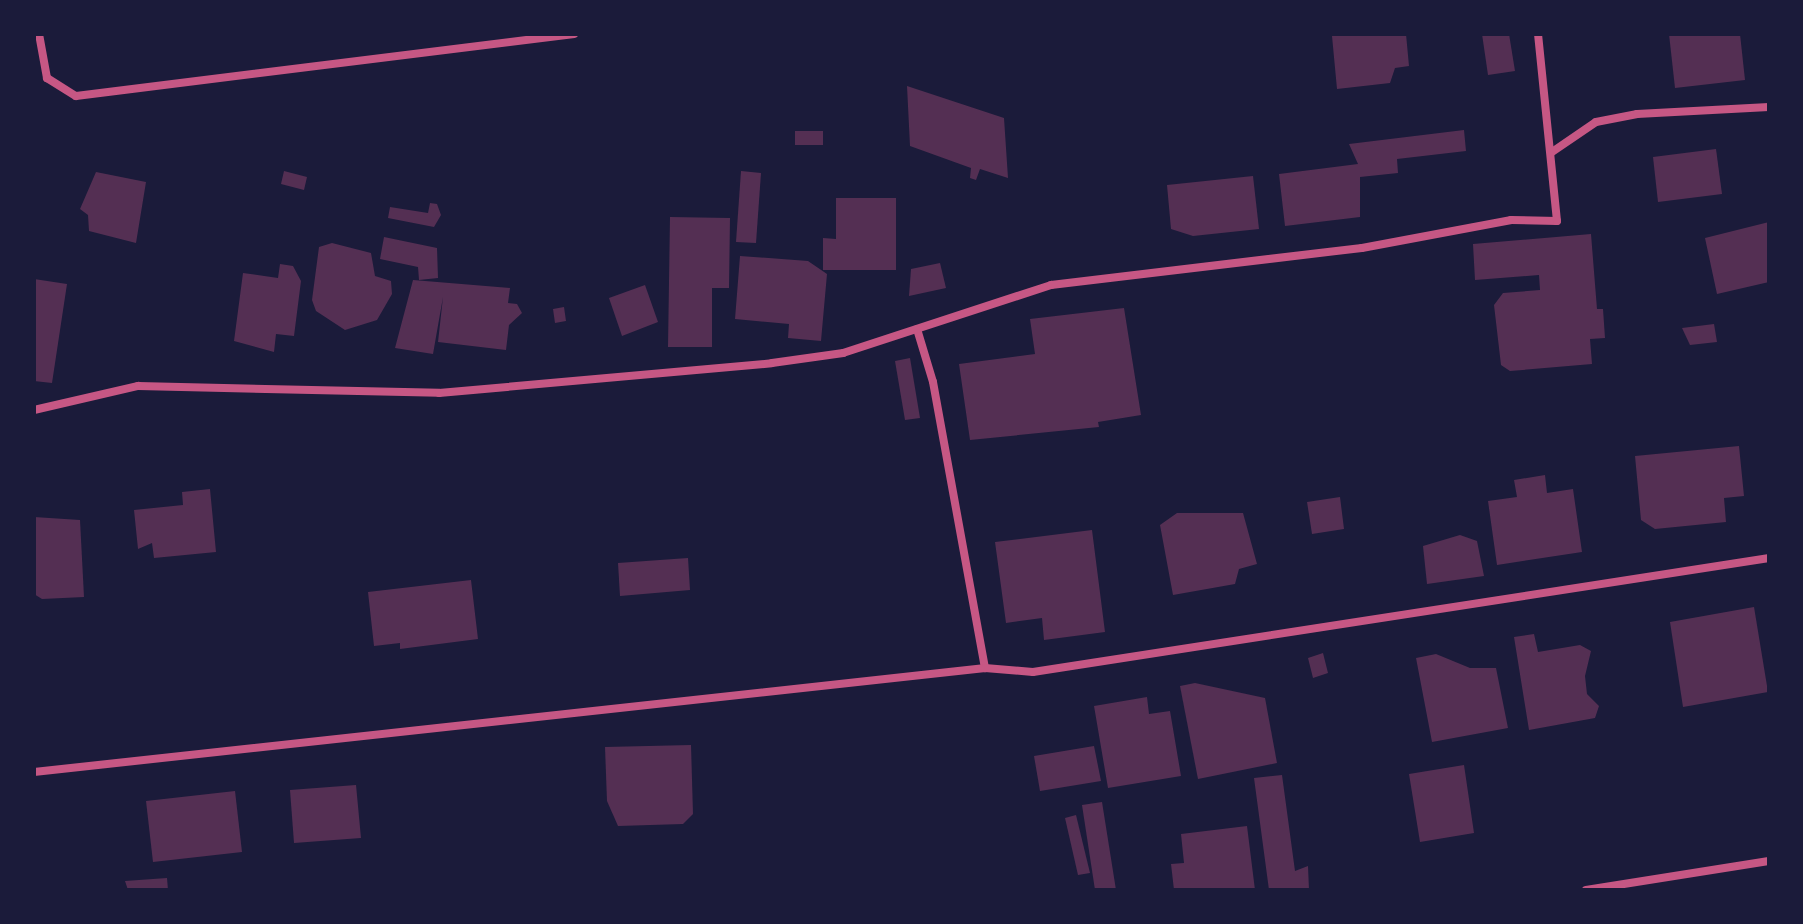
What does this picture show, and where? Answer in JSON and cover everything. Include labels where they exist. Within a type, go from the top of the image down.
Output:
[{"type":"street","points":[[39,34],[47,78],[76,96],[574,34]]},
{"type":"street","points":[[34,410],[138,386],[439,393],[659,376],[843,353],[1051,285],[1362,248],[1511,220],[1557,221],[1538,34]]},
{"type":"street","points":[[1552,152],[1596,122],[1637,114],[1769,107]]},
{"type":"street","points":[[917,329],[933,382],[985,668]]},
{"type":"street","points":[[34,772],[985,668],[1033,672],[1769,558]]},
{"type":"street","points":[[1586,890],[1769,861]]},
{"type":"building","points":[[1406,34],[1409,66],[1395,68],[1390,83],[1337,89],[1332,36]]},
{"type":"building","points":[[1482,34],[1509,34],[1515,71],[1488,75]]},
{"type":"building","points":[[1669,34],[1740,34],[1745,80],[1675,88]]},
{"type":"building","points":[[907,86],[1004,118],[1008,178],[980,169],[976,180],[970,178],[971,168],[910,146]]},
{"type":"building","points":[[1464,130],[1466,151],[1397,159],[1398,173],[1360,177],[1360,217],[1285,226],[1279,174],[1358,164],[1349,144]]},
{"type":"building","points":[[795,131],[823,131],[823,145],[795,145]]},
{"type":"building","points":[[1716,149],[1722,194],[1658,202],[1653,157]]},
{"type":"building","points":[[284,171],[307,177],[304,190],[281,184]]},
{"type":"building","points":[[741,171],[761,173],[756,243],[736,242]]},
{"type":"building","points":[[96,172],[146,182],[136,243],[89,231],[88,215],[80,209]]},
{"type":"building","points":[[1253,176],[1259,229],[1193,236],[1171,229],[1167,185]]},
{"type":"building","points":[[836,198],[896,198],[896,270],[823,270],[823,238],[836,239]]},
{"type":"building","points":[[430,203],[437,204],[441,215],[434,227],[388,218],[390,207],[428,213]]},
{"type":"building","points":[[670,217],[730,218],[729,288],[712,288],[712,347],[668,347]]},
{"type":"building","points":[[1769,222],[1769,282],[1717,294],[1705,238]]},
{"type":"building","points":[[1591,234],[1597,309],[1603,309],[1605,338],[1590,339],[1592,364],[1510,371],[1501,365],[1494,305],[1503,293],[1540,290],[1539,275],[1475,280],[1473,244]]},
{"type":"building","points":[[384,237],[437,248],[438,278],[419,280],[418,267],[380,259]]},
{"type":"building","points":[[332,243],[371,253],[375,276],[391,281],[392,294],[377,320],[345,330],[316,311],[312,300],[319,247]]},
{"type":"building","points":[[740,256],[808,261],[827,274],[821,341],[788,338],[789,324],[735,319]]},
{"type":"building","points":[[940,263],[946,288],[909,296],[911,269]]},
{"type":"building","points":[[280,264],[293,266],[301,281],[294,336],[276,334],[274,352],[234,341],[243,273],[278,278]]},
{"type":"building","points":[[34,279],[67,284],[52,383],[34,381]]},
{"type":"building","points":[[413,280],[510,288],[508,303],[517,304],[522,313],[509,325],[506,350],[438,342],[443,297],[433,354],[395,348]]},
{"type":"building","points":[[645,285],[658,322],[622,336],[609,298]]},
{"type":"building","points":[[564,307],[566,321],[555,323],[553,309]]},
{"type":"building","points":[[1124,308],[1141,415],[1098,422],[1099,427],[970,440],[959,364],[1035,354],[1030,319]]},
{"type":"building","points":[[1714,324],[1717,342],[1690,345],[1682,328]]},
{"type":"building","points":[[910,358],[920,418],[905,420],[895,361]]},
{"type":"building","points":[[1739,446],[1744,496],[1724,498],[1726,522],[1655,529],[1641,520],[1635,456]]},
{"type":"building","points":[[1545,475],[1547,493],[1573,489],[1582,552],[1497,565],[1488,501],[1517,497],[1514,480]]},
{"type":"building","points":[[210,489],[216,552],[154,558],[152,543],[138,549],[134,510],[183,505],[182,492]]},
{"type":"building","points":[[1340,497],[1344,529],[1312,534],[1307,502]]},
{"type":"building","points":[[1177,513],[1243,513],[1257,564],[1239,569],[1235,584],[1173,595],[1160,525]]},
{"type":"building","points":[[34,517],[80,520],[84,597],[42,599],[34,594]]},
{"type":"building","points":[[1092,530],[1105,632],[1044,640],[1042,618],[1006,623],[995,542]]},
{"type":"building","points":[[1460,535],[1477,541],[1484,576],[1427,584],[1423,546]]},
{"type":"building","points":[[688,558],[690,590],[620,596],[618,563]]},
{"type":"building","points":[[471,580],[478,639],[400,649],[400,643],[374,646],[368,592]]},
{"type":"building","points":[[1754,607],[1768,692],[1683,707],[1670,622]]},
{"type":"building","points":[[1534,634],[1538,652],[1580,645],[1591,651],[1585,676],[1587,694],[1599,706],[1595,718],[1529,730],[1514,637]]},
{"type":"building","points":[[1323,653],[1328,673],[1313,678],[1308,658]]},
{"type":"building","points":[[1436,654],[1470,668],[1496,668],[1508,728],[1432,742],[1416,658]]},
{"type":"building","points":[[1195,683],[1265,698],[1277,763],[1198,779],[1180,686]]},
{"type":"building","points":[[1147,697],[1149,714],[1170,711],[1181,776],[1108,788],[1094,706]]},
{"type":"building","points":[[691,745],[693,814],[683,824],[618,826],[607,801],[605,747]]},
{"type":"building","points":[[1094,746],[1101,781],[1040,791],[1034,756]]},
{"type":"building","points":[[1464,765],[1474,833],[1420,842],[1409,774]]},
{"type":"building","points":[[1282,775],[1295,871],[1308,866],[1309,890],[1269,890],[1254,778]]},
{"type":"building","points":[[356,785],[361,838],[294,843],[290,790]]},
{"type":"building","points":[[235,791],[242,852],[153,862],[146,801]]},
{"type":"building","points":[[1102,802],[1116,890],[1095,890],[1082,805]]},
{"type":"building","points":[[1076,815],[1090,873],[1078,875],[1065,818]]},
{"type":"building","points":[[1247,826],[1255,890],[1174,890],[1171,864],[1184,863],[1181,834]]},
{"type":"building","points":[[167,878],[168,890],[128,890],[125,881]]}]
